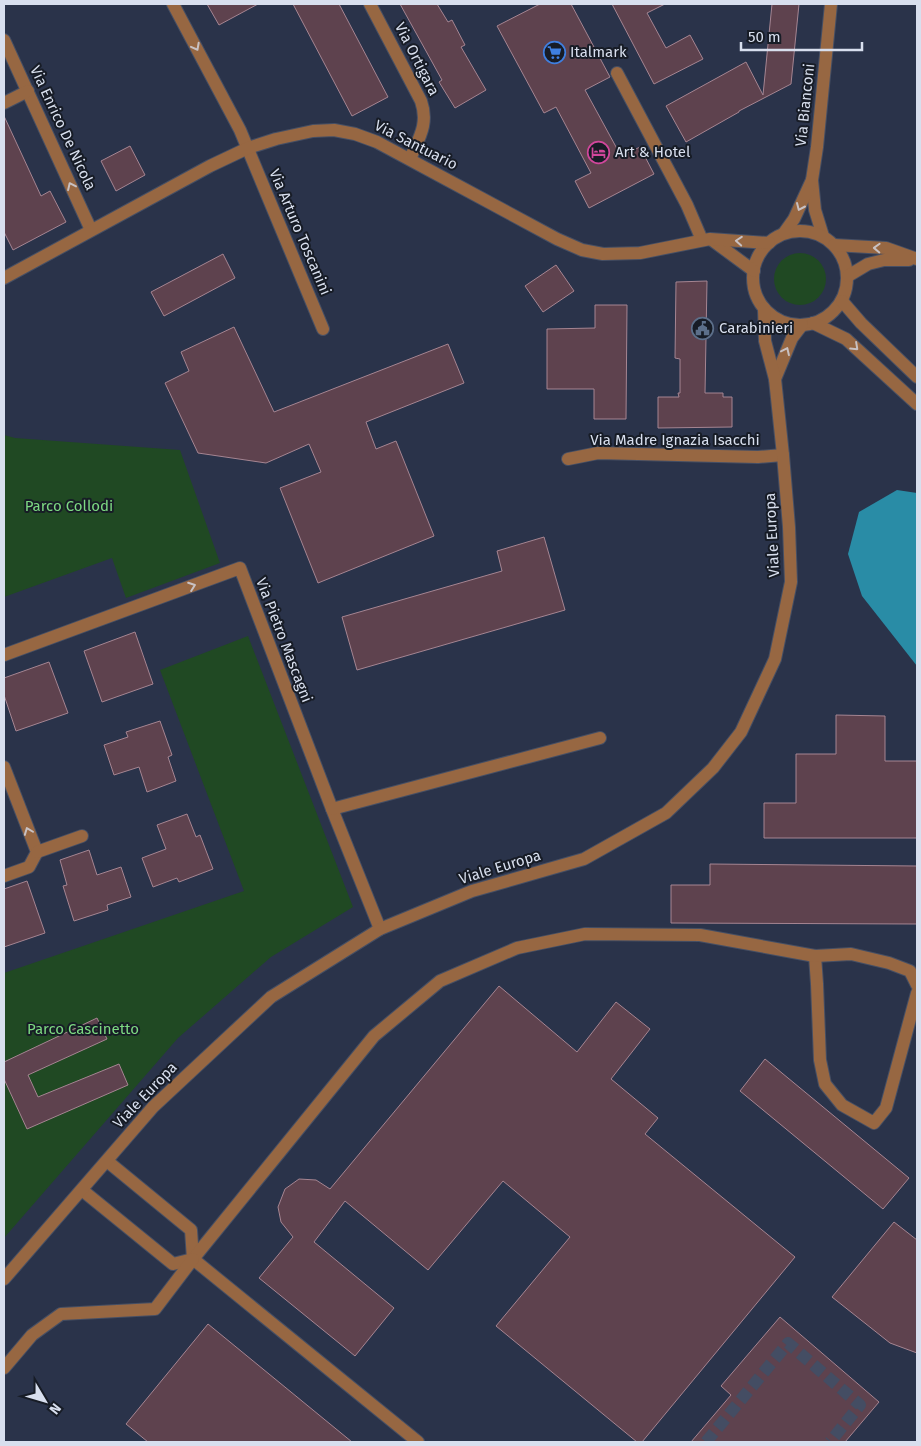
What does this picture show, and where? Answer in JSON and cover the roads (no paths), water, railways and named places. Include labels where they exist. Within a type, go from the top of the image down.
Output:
[{"type":"street","name":"Via Arturo Toscanini","points":[[173,4],[237,124],[323,329]]},
{"type":"street","name":"Via Ortigara","points":[[370,4],[421,101],[424,111],[425,120],[423,127],[410,159]]},
{"type":"street","name":"Via Bianconi","points":[[823,236],[815,210],[812,180],[831,4]]},
{"type":"street","name":"Via Enrico De Nicola","points":[[4,40],[91,230]]},
{"type":"street","points":[[617,74],[706,239],[754,271]]},
{"type":"street","points":[[4,103],[28,91]]},
{"type":"street","name":"Via Santuario","points":[[4,278],[210,166],[248,148],[313,131],[334,130],[372,139],[557,239],[582,250],[603,254],[640,252],[706,239],[769,243]]},
{"type":"street","name":"Via Bianconi","points":[[784,233],[794,219],[812,180]]},
{"type":"street","points":[[810,231],[823,236],[834,245],[844,259],[848,276],[842,301],[825,318],[808,324],[788,324],[774,318],[757,297],[753,284],[754,271],[759,256],[769,243],[784,233],[810,231]]},
{"type":"street","points":[[834,245],[886,248],[917,259]]},
{"type":"street","points":[[848,276],[868,264],[884,260],[917,259]]},
{"type":"street","points":[[842,301],[861,323],[917,377]]},
{"type":"street","name":"Viale Europa","points":[[4,1280],[152,1107],[271,997],[380,929],[472,891],[584,859],[666,813],[714,768],[741,732],[775,659],[791,582],[783,455],[775,379],[766,341],[764,308]]},
{"type":"street","points":[[808,324],[846,339],[917,404]]},
{"type":"street","name":"Viale Europa","points":[[775,379],[792,338],[808,324]]},
{"type":"street","name":"Via Madre Ignazia Isacchi","points":[[568,459],[598,453],[758,458],[783,455]]},
{"type":"street","name":"Via Pietro Mascagni","points":[[4,655],[240,568],[380,929]]},
{"type":"street","points":[[332,809],[600,738]]},
{"type":"street","points":[[4,766],[37,852]]},
{"type":"street","points":[[4,876],[29,867],[37,852],[82,836]]},
{"type":"street","points":[[4,1368],[32,1335],[61,1314],[155,1309],[193,1259],[374,1036],[440,981],[517,948],[585,934],[700,935],[815,956],[851,954],[889,963],[910,972],[917,985]]},
{"type":"street","points":[[815,956],[820,1060],[825,1084],[842,1105],[874,1123],[886,1108],[917,993]]},
{"type":"street","points":[[107,1161],[191,1230],[193,1259],[418,1442]]},
{"type":"street","points":[[82,1190],[173,1264],[193,1259]]},
{"type":"water","points":[[897,490],[917,493],[917,666],[862,596],[848,554],[859,512]]},
{"type":"tunnel","points":[[706,1442],[788,1343],[860,1405],[830,1442]]},
{"type":"place","name":"Italmark","points":[[554,52]]},
{"type":"place","name":"Art & Hotel","points":[[599,152]]},
{"type":"place","name":"Carabinieri","points":[[703,328]]},
{"type":"park label","name":"Parco Collodi","points":[[69,506]]},
{"type":"park label","name":"Parco Cascinetto","points":[[83,1029]]}]
